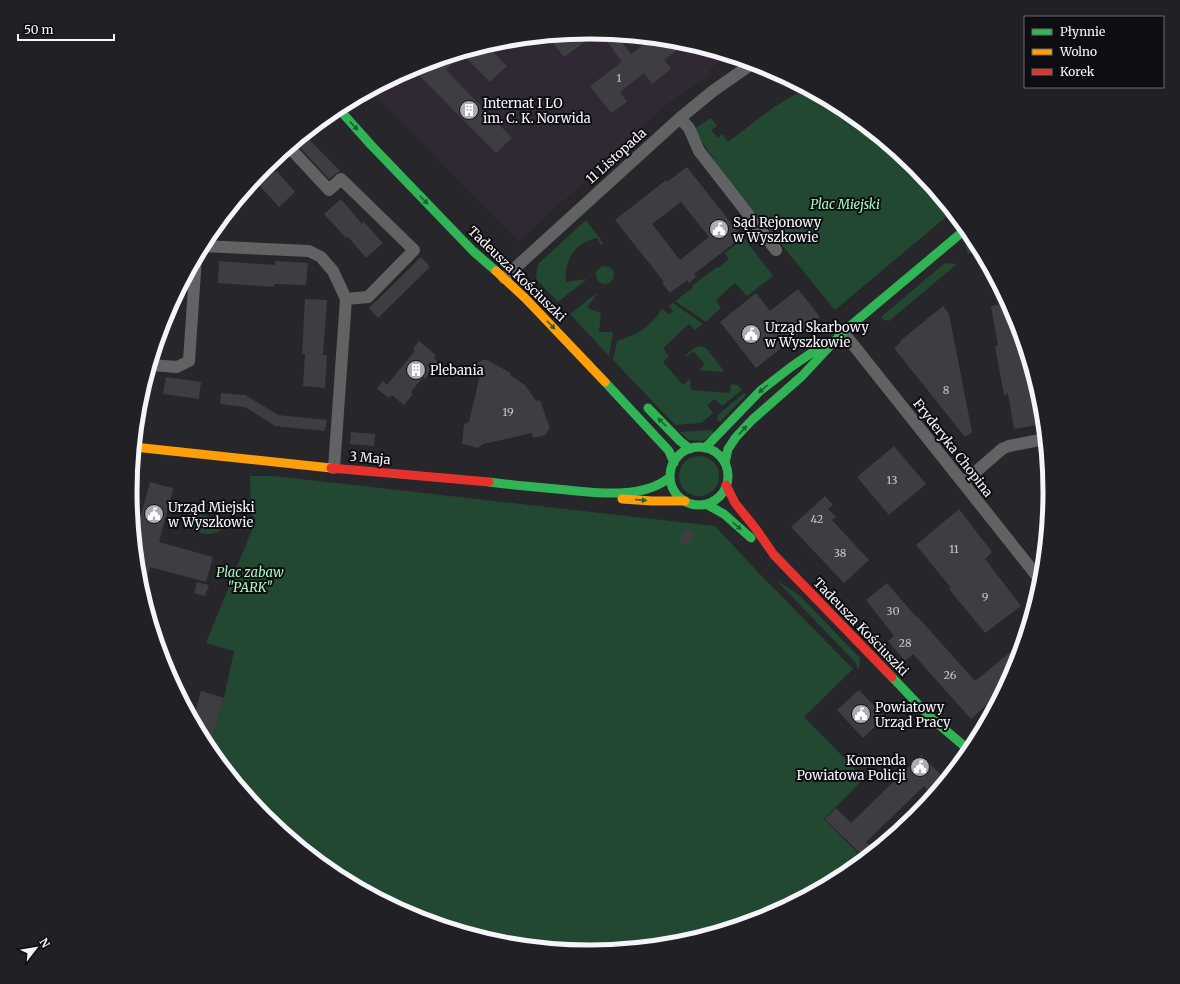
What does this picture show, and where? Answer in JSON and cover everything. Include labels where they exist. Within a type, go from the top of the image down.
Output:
[{"type":"main road","name":"Tadeusza Kościuszki","points":[[342,113],[370,145],[473,251],[504,278],[646,425],[669,451],[674,462]]},
{"type":"main road","points":[[705,448],[753,397],[787,369],[843,332],[962,233]]},
{"type":"main road","points":[[725,463],[728,449],[736,437],[752,420],[802,376],[843,332]]},
{"type":"main road","points":[[639,399],[680,441],[690,448]]},
{"type":"main road","name":"3 Maja","points":[[139,448],[334,468],[603,493],[635,490],[661,485],[670,477]]},
{"type":"main road","points":[[690,448],[705,448],[713,451],[720,456],[728,470],[726,485],[719,497],[706,504],[692,504],[685,501],[675,491],[670,477],[674,462],[678,456],[690,448]]},
{"type":"main road","name":"Tadeusza Kościuszki","points":[[726,485],[732,500],[774,555],[930,717],[965,747]]},
{"type":"main road","name":"3 Maja","points":[[603,493],[619,498],[641,501],[685,501]]},
{"type":"main road","name":"Tadeusza Kościuszki","points":[[706,504],[714,506],[721,511],[752,539],[774,555]]},
{"type":"main road","name":"Tadeusza Kościuszki","points":[[930,717],[942,738],[947,743]]},
{"type":"street","name":"11 Listopada","points":[[504,278],[680,118],[747,67]]},
{"type":"street","points":[[680,118],[690,128],[699,151],[776,250]]},
{"type":"street","points":[[292,150],[329,190],[341,178],[414,250],[368,297],[346,299]]},
{"type":"street","points":[[209,246],[309,251],[321,257],[333,271],[346,299],[334,468]]},
{"type":"street","points":[[155,365],[177,367],[189,361],[195,271]]},
{"type":"street","name":"Fryderyka Chopina","points":[[843,332],[1035,574]]},
{"type":"street","points":[[963,483],[1002,449],[1009,446],[1040,440]]},
{"type":"shaded area","points":[[560,40],[620,40],[649,43],[707,54],[728,61],[726,62],[722,60],[709,70],[712,73],[666,105],[519,242],[374,95],[417,73],[473,54],[531,43]]},
{"type":"green space","name":"Plac Miejski","points":[[800,91],[842,115],[889,151],[931,193],[948,215],[835,310],[722,172],[694,129],[711,118],[717,126],[711,130],[718,138],[722,134],[728,142],[774,107]]},
{"type":"green space","points":[[586,220],[603,244],[601,245],[597,238],[589,240],[572,253],[567,266],[566,282],[586,280],[558,302],[536,279],[538,264]]},
{"type":"green space","points":[[744,238],[773,276],[747,296],[735,283],[716,300],[721,308],[706,322],[675,301],[693,288],[692,286],[729,259],[725,253]]},
{"type":"green space","points":[[967,241],[973,250],[968,254],[966,249]]},
{"type":"green space","points":[[945,263],[957,264],[889,321],[884,320],[881,317]]},
{"type":"green space","points":[[605,266],[611,269],[614,275],[611,281],[605,284],[599,281],[596,275],[599,269]]},
{"type":"green space","points":[[598,292],[587,308],[601,313],[599,332],[613,332],[609,356],[570,314]]},
{"type":"green space","points":[[673,303],[703,324],[695,330],[689,324],[663,348],[669,356],[663,362],[683,385],[690,378],[691,390],[730,393],[731,384],[738,385],[742,390],[722,406],[715,399],[707,405],[713,413],[701,423],[675,425],[613,360],[617,341],[643,330],[653,321],[662,309],[669,314],[673,311],[669,306]]},
{"type":"green space","points":[[699,346],[706,348],[724,371],[699,370],[705,364],[693,351],[686,357],[685,356],[694,348]]},
{"type":"green space","points":[[744,393],[746,395],[720,422],[717,419],[718,415]]},
{"type":"green space","points":[[711,430],[715,433],[703,441],[689,440],[680,432]]},
{"type":"green space","points":[[695,456],[703,456],[710,459],[716,465],[719,476],[716,487],[710,493],[703,496],[695,496],[688,493],[682,487],[679,480],[679,472],[682,465],[688,459]]},
{"type":"green space","name":"Plac zabaw \"PARK\"","points":[[250,476],[274,476],[715,526],[853,669],[804,717],[864,778],[824,819],[860,855],[842,869],[790,898],[763,911],[736,921],[707,930],[678,936],[620,944],[560,944],[531,941],[473,930],[417,911],[363,884],[338,869],[291,833],[249,790],[211,741],[224,698],[234,651],[206,643],[256,520],[251,513]]},
{"type":"green space","points":[[193,512],[223,521],[222,529],[211,534],[195,531],[187,523],[188,516]]},
{"type":"green space","points":[[777,581],[799,595],[860,658],[859,670],[855,662]]},
{"type":"building","points":[[589,39],[564,57],[553,43],[557,40]]},
{"type":"building","points":[[606,40],[620,40],[631,54],[646,43],[680,48],[664,60],[671,69],[652,84],[644,73],[620,92],[627,102],[611,113],[590,86],[622,62]]},
{"type":"building","name":"Internat I LO im. C. K. Norwida","points":[[491,50],[507,66],[490,82],[465,57]]},
{"type":"building","name":"Internat I LO im. C. K. Norwida","points":[[457,59],[446,70],[512,138],[496,153],[417,73]]},
{"type":"building","points":[[308,138],[340,171],[329,179],[298,145]]},
{"type":"building","name":"Sąd Rejonowy w Wyszkowie","points":[[687,167],[742,237],[694,274],[696,277],[689,283],[687,280],[670,293],[662,283],[664,282],[615,220],[666,180],[667,182]],"holes":[[[681,202],[709,237],[680,260],[652,224]]]},
{"type":"building","points":[[272,170],[275,173],[277,171],[295,192],[279,207],[260,186],[245,198]]},
{"type":"building","points":[[341,199],[362,224],[364,222],[383,243],[366,258],[348,237],[346,238],[324,214]]},
{"type":"building","points":[[421,257],[430,267],[378,318],[369,308]]},
{"type":"building","points":[[219,261],[275,265],[275,261],[308,263],[306,285],[274,284],[274,287],[218,283]]},
{"type":"building","points":[[798,289],[820,317],[756,368],[720,322],[756,293],[770,311]]},
{"type":"building","points":[[305,299],[327,300],[323,355],[327,355],[325,388],[303,386],[305,354],[302,354]]},
{"type":"building","points":[[1002,304],[1009,319],[1023,359],[1038,425],[1014,429],[1008,394],[1004,395],[995,346],[998,345],[991,306]]},
{"type":"building","points":[[943,306],[949,314],[972,432],[965,437],[894,348],[901,342],[900,341]]},
{"type":"building","name":"Plebania","points":[[419,341],[436,355],[434,358],[438,362],[425,379],[423,377],[411,392],[413,394],[404,405],[392,395],[389,398],[377,389],[383,381],[387,385],[415,351],[413,349]]},
{"type":"building","points":[[487,360],[511,373],[510,375],[525,385],[536,401],[540,400],[550,428],[545,435],[533,438],[532,433],[483,444],[478,448],[462,444],[464,424],[469,422],[480,375],[475,373],[477,363]]},
{"type":"building","points":[[166,377],[201,382],[199,399],[163,394]]},
{"type":"building","points":[[221,393],[244,394],[278,415],[327,420],[325,431],[275,426],[245,407],[220,404]]},
{"type":"building","points":[[351,432],[375,434],[374,446],[350,444]]},
{"type":"building","points":[[894,446],[926,484],[889,515],[857,477]]},
{"type":"building","name":"Urząd Miejski w Wyszkowie","points":[[150,482],[172,488],[173,490],[159,542],[213,557],[206,582],[150,567],[146,581],[138,525]]},
{"type":"building","points":[[825,496],[833,505],[828,509],[836,517],[832,520],[869,560],[844,583],[791,527]]},
{"type":"building","points":[[959,509],[992,552],[985,559],[1021,606],[985,633],[916,545]]},
{"type":"building","points":[[685,529],[695,534],[688,546],[679,542]]},
{"type":"building","points":[[197,582],[209,585],[205,596],[194,593]]},
{"type":"building","points":[[887,583],[975,681],[1015,648],[1009,665],[992,700],[971,719],[913,654],[905,661],[888,641],[894,636],[866,600]]},
{"type":"building","name":"Powiatowy Urząd Pracy","points":[[859,690],[885,717],[863,738],[837,710]]},
{"type":"building","points":[[201,691],[224,698],[211,741],[198,718],[195,713]]},
{"type":"building","points":[[921,755],[942,776],[930,792],[924,786],[866,842],[871,847],[861,854],[825,819],[836,808],[851,823]]},
{"type":"traffic: fast","points":[[342,113],[371,145],[473,251],[496,271]]},
{"type":"traffic: fast","points":[[725,463],[728,449],[736,437],[752,420],[802,376],[843,332],[962,233]]},
{"type":"traffic: fast","points":[[705,448],[760,391],[823,345]]},
{"type":"traffic: fast","points":[[605,382],[669,451],[674,463]]},
{"type":"traffic: fast","points":[[648,408],[680,441],[690,449]]},
{"type":"traffic: fast","points":[[699,447],[715,452],[723,460],[728,476],[723,492],[715,500],[699,505],[683,500],[675,492],[670,476],[675,460],[683,452],[699,447]]},
{"type":"traffic: fast","points":[[489,482],[585,492],[615,493],[645,489],[658,485],[670,477]]},
{"type":"traffic: fast","points":[[706,504],[724,514],[751,538]]},
{"type":"traffic: fast","points":[[892,677],[930,717],[965,747]]},
{"type":"traffic: slow","points":[[496,271],[526,299],[605,382]]},
{"type":"traffic: slow","points":[[139,448],[331,468]]},
{"type":"traffic: slow","points":[[622,499],[685,501]]},
{"type":"traffic: jam","points":[[331,468],[489,482]]},
{"type":"traffic: jam","points":[[726,485],[735,503],[756,529],[774,555],[892,677]]},
{"type":"place","name":"Internat I LO im. C. K. Norwida","points":[[469,110]]},
{"type":"place","name":"Sąd Rejonowy w Wyszkowie","points":[[719,229]]},
{"type":"place","name":"Urząd Skarbowy w Wyszkowie","points":[[751,334]]},
{"type":"place","name":"Plebania","points":[[416,370]]},
{"type":"place","name":"Urząd Miejski w Wyszkowie","points":[[154,514]]},
{"type":"place","name":"Powiatowy Urząd Pracy","points":[[861,714]]},
{"type":"place","name":"Komenda Powiatowa Policji","points":[[920,767]]}]
